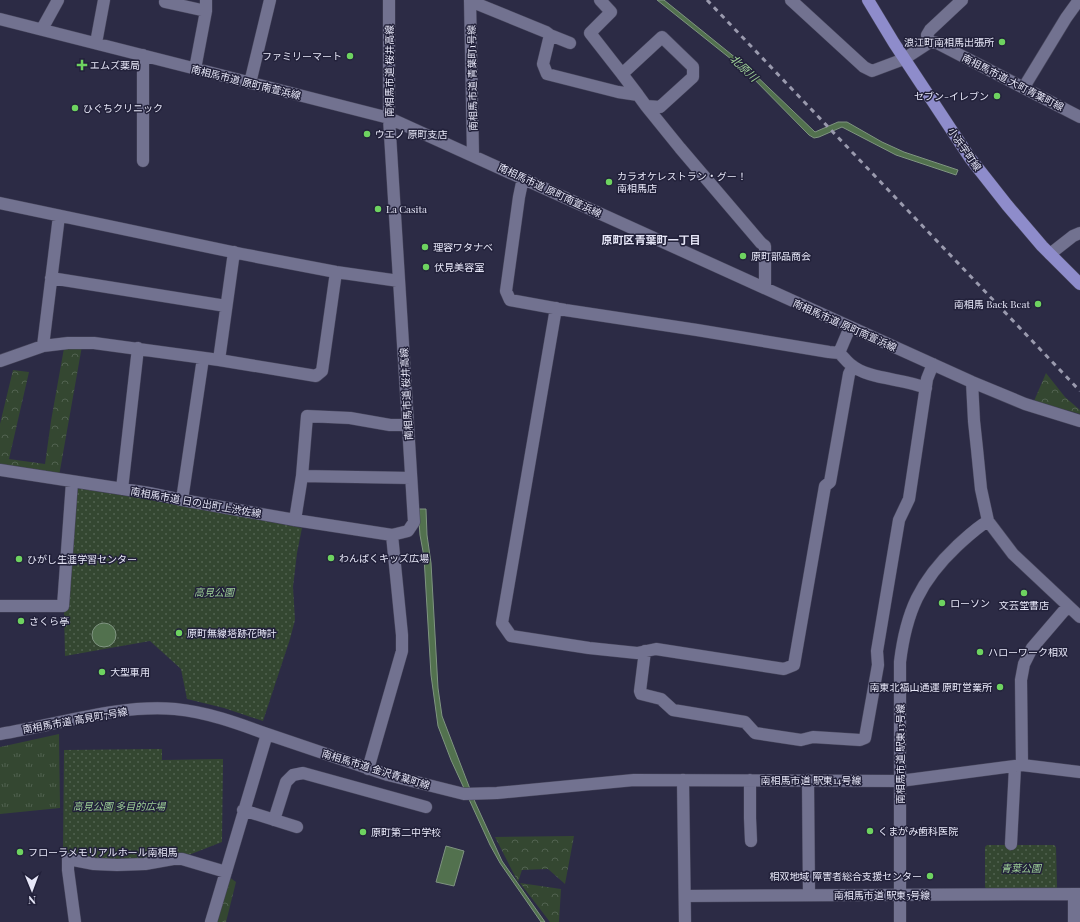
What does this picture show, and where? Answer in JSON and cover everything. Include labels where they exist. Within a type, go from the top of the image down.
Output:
[{"type":"main road","name":"小浜字町線","points":[[868,0],[904,59],[970,158],[1007,205],[1050,254],[1080,284]]},
{"type":"street","points":[[42,29],[58,0]]},
{"type":"street","points":[[96,43],[104,0]]},
{"type":"street","points":[[250,83],[270,0]]},
{"type":"street","name":"南相馬市道 桜井高線","points":[[389,0],[389,118],[414,522],[408,531],[392,535]]},
{"type":"street","name":"南相馬市道 青葉町1号線","points":[[473,155],[470,0],[570,43]]},
{"type":"street","points":[[600,0],[611,12],[590,33],[680,148],[765,246],[765,288]]},
{"type":"street","points":[[791,0],[864,66],[872,71],[904,59],[930,42],[927,35],[930,30],[962,0]]},
{"type":"street","points":[[1066,18],[1072,0]]},
{"type":"street","points":[[1024,87],[1066,18],[1079,0]]},
{"type":"street","points":[[165,2],[206,6],[195,69]]},
{"type":"street","name":"南相馬市道 原町南萱浜線","points":[[0,18],[389,118],[972,382],[1025,404],[1080,421]]},
{"type":"street","points":[[550,35],[543,64],[547,74],[618,92],[638,95]]},
{"type":"street","points":[[622,74],[662,36],[693,67],[694,77],[660,107],[646,106]]},
{"type":"street","name":"南相馬市道 大町青葉町線","points":[[930,42],[937,43],[1080,116]]},
{"type":"street","points":[[143,55],[143,161]]},
{"type":"street","points":[[523,178],[506,291],[510,300],[829,352],[839,352],[850,364],[865,373],[915,383],[926,388]]},
{"type":"street","points":[[0,203],[336,272],[399,281]]},
{"type":"street","points":[[42,346],[59,216]]},
{"type":"street","points":[[1050,254],[1073,236],[1080,233]]},
{"type":"street","points":[[219,360],[234,252]]},
{"type":"street","points":[[0,361],[42,346],[68,343],[94,343],[219,360],[316,376],[322,371],[336,272]]},
{"type":"street","points":[[51,278],[226,306]]},
{"type":"street","points":[[556,308],[502,623],[511,636],[589,648],[636,653],[656,649],[784,670],[794,665],[824,486],[830,482],[849,374],[853,366]]},
{"type":"street","points":[[839,352],[850,327]]},
{"type":"street","points":[[122,489],[138,348]]},
{"type":"street","points":[[182,500],[203,358]]},
{"type":"street","points":[[645,651],[640,691],[641,694],[661,699],[673,710],[745,722],[755,732],[801,740],[813,737],[860,740],[865,738],[878,665],[877,651],[899,520],[909,499],[926,388],[933,364]]},
{"type":"street","points":[[972,382],[974,421],[981,489],[988,521],[1013,554],[1080,617]]},
{"type":"street","points":[[295,520],[302,476],[307,416],[350,418],[390,425],[408,426]]},
{"type":"street","name":"南相馬市道 日の出町上渋佐線","points":[[0,470],[149,493],[295,520],[392,535]]},
{"type":"street","points":[[302,476],[411,478]]},
{"type":"street","points":[[0,606],[63,606],[72,482]]},
{"type":"street","name":"南相馬市道 駅東13号線","points":[[900,922],[900,662],[904,633],[925,583],[934,569],[978,527],[988,521]]},
{"type":"street","points":[[368,769],[402,652],[402,635],[392,535]]},
{"type":"street","points":[[1011,844],[1019,766],[1021,680],[1024,664],[1032,648],[1068,606]]},
{"type":"street","name":"南相馬市道 高見町7号線","points":[[0,734],[126,710],[176,709],[215,716],[267,734]]},
{"type":"street","points":[[211,922],[243,810],[267,734]]},
{"type":"street","name":"南相馬市道 金沢青葉町線","points":[[267,734],[368,769],[470,794],[626,780],[683,780]]},
{"type":"street","name":"南相馬市道 駅東14号線","points":[[683,780],[900,781],[1019,766],[1080,772]]},
{"type":"street","points":[[274,820],[286,782],[293,775],[303,773],[426,807]]},
{"type":"street","points":[[683,780],[685,922]]},
{"type":"street","points":[[750,780],[751,841]]},
{"type":"street","points":[[808,780],[809,895]]},
{"type":"street","points":[[243,810],[297,827]]},
{"type":"street","points":[[75,922],[68,870],[68,859],[94,864],[117,865],[182,860],[226,872]]},
{"type":"street","points":[[1074,922],[1077,894]]},
{"type":"street","name":"南相馬市道 駅東5号線","points":[[685,896],[1077,894]]},
{"type":"green space","points":[[82,346],[59,476],[0,466],[0,424],[13,370],[29,372],[9,459],[45,464],[64,348]]},
{"type":"green space","points":[[1046,373],[1065,397],[1080,410],[1080,414],[1034,401]]},
{"type":"green space","name":"高見公園","points":[[76,488],[177,504],[302,528],[293,587],[295,620],[263,721],[224,708],[187,699],[181,669],[150,641],[65,656],[64,613]]},
{"type":"green space","points":[[59,734],[60,808],[0,814],[0,747]]},
{"type":"green space","name":"高見公園 多目的広場","points":[[162,749],[162,760],[223,759],[222,842],[186,856],[140,860],[115,861],[63,852],[64,750]]},
{"type":"green space","points":[[574,836],[565,884],[548,869],[522,870],[518,882],[495,837]]},
{"type":"green space","name":"青葉公園","points":[[987,845],[1054,845],[1056,847],[1056,890],[988,891],[985,887],[985,847]]},
{"type":"green space","points":[[229,877],[236,882],[226,922],[216,922]]},
{"type":"green space","points":[[520,883],[561,889],[559,922],[550,922]]},
{"type":"water","name":"北原川","points":[[657,0],[664,0],[747,67],[815,132],[838,122],[847,122],[882,142],[904,152],[958,170],[956,175],[896,155],[842,127],[814,138],[809,135],[746,71]]},
{"type":"water","points":[[418,509],[426,509],[427,535],[431,563],[438,688],[442,716],[475,802],[502,861],[545,922],[541,922],[500,863],[490,845],[451,760],[438,726],[431,675],[424,557],[420,535]]},
{"type":"water","points":[[104,623],[112,627],[116,635],[112,643],[104,647],[96,643],[92,635],[96,627]]},
{"type":"water","points":[[446,846],[464,851],[454,886],[436,882]]},
{"type":"railway","points":[[707,0],[1080,391]]},
{"type":"place","name":"浪江町南相馬出張所","points":[[1002,42]]},
{"type":"place","name":"ファミリーマート","points":[[350,56]]},
{"type":"place","name":"エムズ薬局","points":[[82,65]]},
{"type":"place","name":"セブン-イレブン","points":[[997,96]]},
{"type":"place","name":"ひぐちクリニック","points":[[75,108]]},
{"type":"place","name":"ウエノ 原町支店","points":[[367,134]]},
{"type":"place","name":"カラオケレストラン・グー！ 南相馬店","points":[[609,182]]},
{"type":"place","name":"La Casita","points":[[378,209]]},
{"type":"place","name":"理容ワタナベ","points":[[425,247]]},
{"type":"place","name":"原町部品商会","points":[[743,256]]},
{"type":"place","name":"伏見美容室","points":[[426,267]]},
{"type":"place","name":"南相馬 Back Beat","points":[[1038,304]]},
{"type":"place","name":"わんぱくキッズ広場","points":[[331,558]]},
{"type":"place","name":"ひがし生涯学習センター","points":[[19,559]]},
{"type":"place","name":"文芸堂書店","points":[[1024,593]]},
{"type":"place","name":"ローソン","points":[[942,603]]},
{"type":"place","name":"さくら亭","points":[[21,621]]},
{"type":"place","name":"原町無線塔跡花時計","points":[[179,633]]},
{"type":"place","name":"ハローワーク相双","points":[[980,652]]},
{"type":"place","name":"大型車用","points":[[102,672]]},
{"type":"place","name":"南東北福山通運 原町営業所","points":[[1000,687]]},
{"type":"place","name":"くまがみ歯科医院","points":[[870,831]]},
{"type":"place","name":"原町第二中学校","points":[[363,832]]},
{"type":"place","name":"フローラメモリアルホール南相馬","points":[[20,852]]},
{"type":"place","name":"相双地域 障害者総合支援センター","points":[[930,876]]},
{"type":"district","name":"原町区青葉町一丁目","points":[[651,240]]}]
